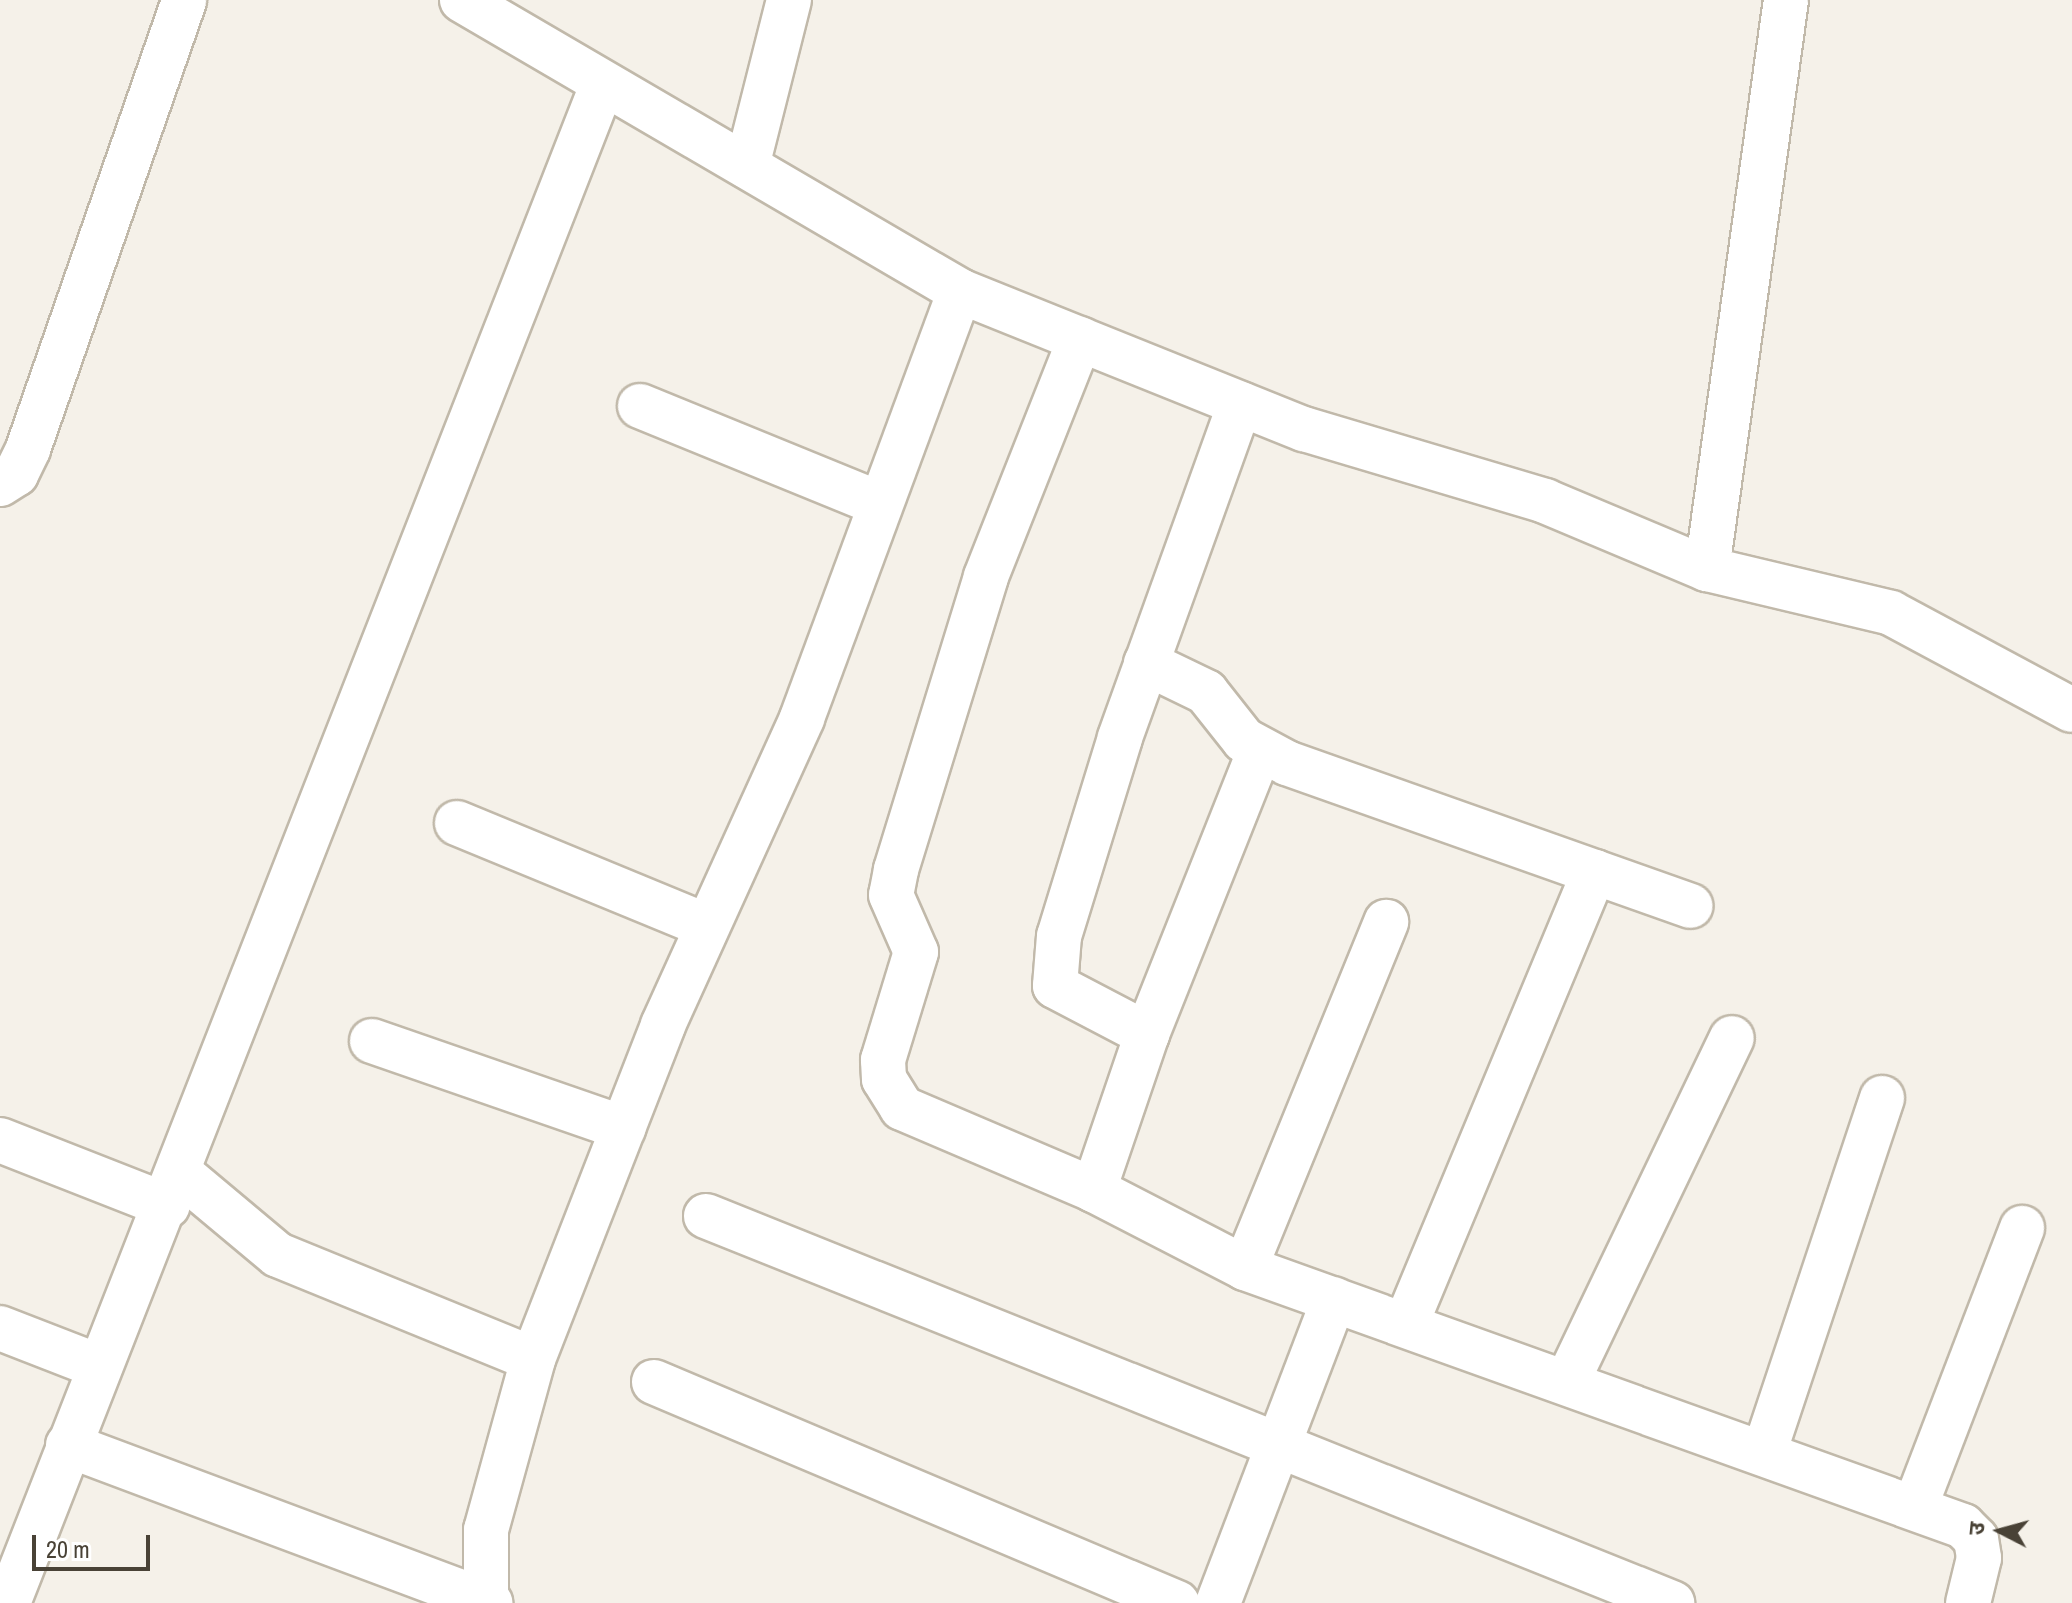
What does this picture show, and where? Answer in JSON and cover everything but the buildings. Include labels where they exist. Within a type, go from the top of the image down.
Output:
[{"type":"street","points":[[0,484],[16,474],[28,449],[184,0]]},
{"type":"street","points":[[462,0],[960,291],[1240,404],[1545,501],[1707,569],[1891,613],[2072,710]]},
{"type":"street","points":[[747,166],[789,0]]},
{"type":"street","points":[[1707,569],[1786,0]]},
{"type":"street","points":[[10,1575],[68,1445],[98,1366],[174,1190],[603,83]]},
{"type":"street","points":[[68,1445],[488,1603],[486,1530],[533,1359],[623,1128],[707,926],[802,718],[878,503],[960,291]]},
{"type":"street","points":[[1080,339],[986,577],[896,870],[891,895],[916,952],[883,1060],[884,1079],[902,1108],[1094,1190],[1245,1268],[1765,1450],[1963,1526],[1976,1539],[1968,1603]]},
{"type":"street","points":[[1147,1034],[1065,997],[1054,970],[1146,663],[1240,404]]},
{"type":"street","points":[[640,406],[878,503]]},
{"type":"street","points":[[1146,663],[1206,692],[1260,750],[1690,906]]},
{"type":"street","points":[[1094,1190],[1147,1034],[1260,750]]},
{"type":"street","points":[[457,823],[707,926]]},
{"type":"street","points":[[1406,1324],[1594,872]]},
{"type":"street","points":[[1245,1268],[1386,922]]},
{"type":"street","points":[[1568,1380],[1732,1038]]},
{"type":"street","points":[[372,1041],[623,1128]]},
{"type":"street","points":[[1765,1450],[1882,1098]]},
{"type":"street","points":[[0,1140],[174,1190],[278,1255],[533,1359]]},
{"type":"street","points":[[706,1216],[1277,1450],[1672,1603]]},
{"type":"street","points":[[1915,1507],[2022,1228]]},
{"type":"street","points":[[1218,1603],[1334,1299]]},
{"type":"street","points":[[0,1328],[98,1366]]},
{"type":"street","points":[[654,1382],[1177,1603]]}]
